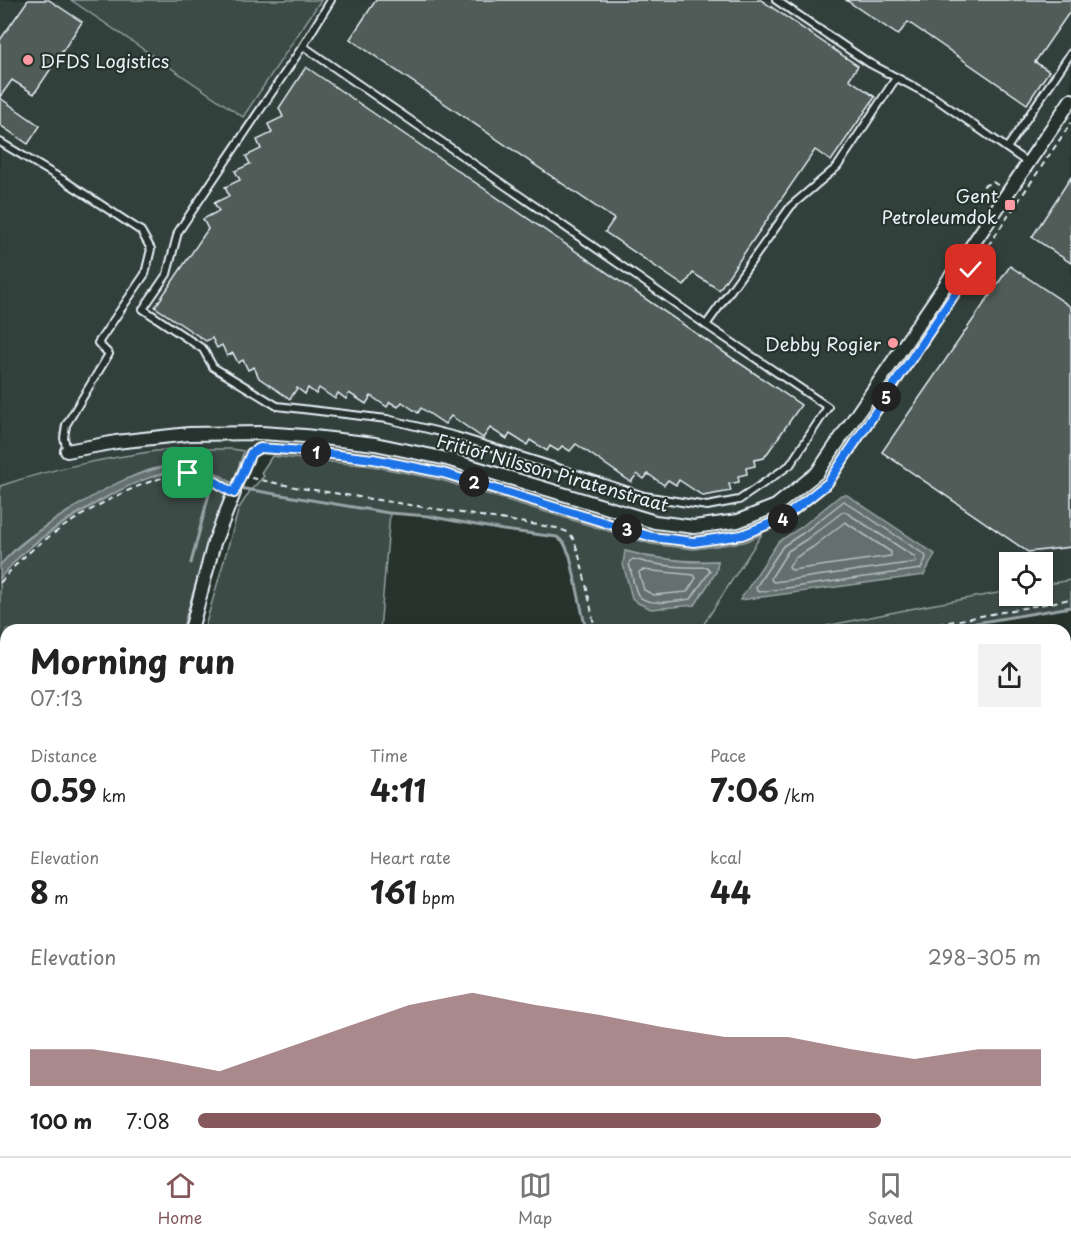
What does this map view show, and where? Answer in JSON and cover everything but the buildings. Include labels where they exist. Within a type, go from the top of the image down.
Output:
[{"type":"street","name":"Fritiof Nilsson Piratenstraat","points":[[67,451],[116,442],[189,434],[261,433],[305,436],[375,444],[447,459],[655,522],[694,527],[738,521],[776,506],[817,473],[1071,100]]},
{"type":"street","points":[[193,624],[214,543],[234,493]]},
{"type":"lane","points":[[303,46],[706,326],[828,407],[790,465],[739,500],[707,506],[644,496],[456,436],[387,419],[277,406],[213,367],[203,349],[143,309],[167,274],[178,232],[303,46],[331,0]]},
{"type":"lane","points":[[776,0],[868,63],[934,98],[1028,163]]},
{"type":"lane","points":[[1006,148],[1071,53]]},
{"type":"lane","points":[[706,326],[791,206],[837,167],[896,78]]},
{"type":"lane","points":[[0,142],[141,231],[151,249],[145,274],[98,343],[109,354],[66,424],[64,438],[67,451]]},
{"type":"path","points":[[0,583],[25,556],[45,540],[133,488],[168,476],[198,474],[214,480],[234,493],[251,453],[260,448],[373,459],[443,473],[652,537],[694,542],[742,535],[784,518],[828,483],[1071,123]]},
{"type":"path","points":[[241,476],[295,487],[557,528],[570,533],[580,563],[594,624]]},
{"type":"path","points":[[939,624],[1071,599]]},
{"type":"shaded area","points":[[0,0],[1071,0],[1071,580],[1053,583],[1053,552],[999,552],[999,593],[836,624],[704,624],[761,535],[744,542],[694,549],[651,544],[441,480],[372,466],[272,456],[232,449],[170,449],[114,457],[0,486]]},
{"type":"shaded area","points":[[71,0],[321,0],[243,117]]},
{"type":"shaded area","points":[[170,449],[244,451],[233,483],[198,465],[175,464],[158,467],[93,496],[39,530],[16,548],[0,565],[0,486],[84,463]]},
{"type":"shaded area","points":[[272,456],[372,466],[441,480],[651,544],[694,549],[744,542],[762,534],[704,624],[585,624],[570,556],[565,543],[557,537],[428,516],[390,513],[381,624],[206,624],[239,508],[264,476],[261,473]],"holes":[[[625,551],[671,560],[718,561],[716,572],[695,605]]]},
{"type":"shaded area","points":[[190,470],[206,474],[228,488],[207,545],[184,624],[0,624],[0,578],[19,557],[63,523],[100,501],[149,478]]},
{"type":"shaded area","points":[[1071,580],[1071,607],[970,624],[836,624],[999,593],[999,606],[1053,606],[1053,583]]},
{"type":"water","points":[[196,465],[214,471],[230,482],[228,488],[205,472],[182,470],[134,484],[108,496],[40,538],[0,578],[0,565],[16,550],[41,529],[82,503],[123,480],[167,466]]},
{"type":"water","points":[[841,495],[847,495],[935,554],[924,575],[740,600],[778,542],[800,528]]},
{"type":"water","points":[[625,551],[649,557],[692,562],[718,561],[716,572],[695,605],[651,609],[632,598],[623,564]]},
{"type":"waterway","points":[[191,563],[210,484]]},
{"type":"waterway","points":[[239,488],[389,513],[428,516],[557,537],[564,543],[570,556],[585,624]]},
{"type":"waterway","points":[[970,624],[1071,607]]},
{"type":"place","name":"DFDS Logistics","points":[[28,60]]},
{"type":"place","name":"Gent Petroleumdok","points":[[1010,205]]},
{"type":"place","name":"Debby Rogier","points":[[893,343]]},
{"type":"route","points":[[188,473],[207,476],[234,493],[251,453],[260,448],[304,451],[373,459],[443,473],[652,537],[694,542],[742,535],[784,518],[828,483],[971,270]]}]
